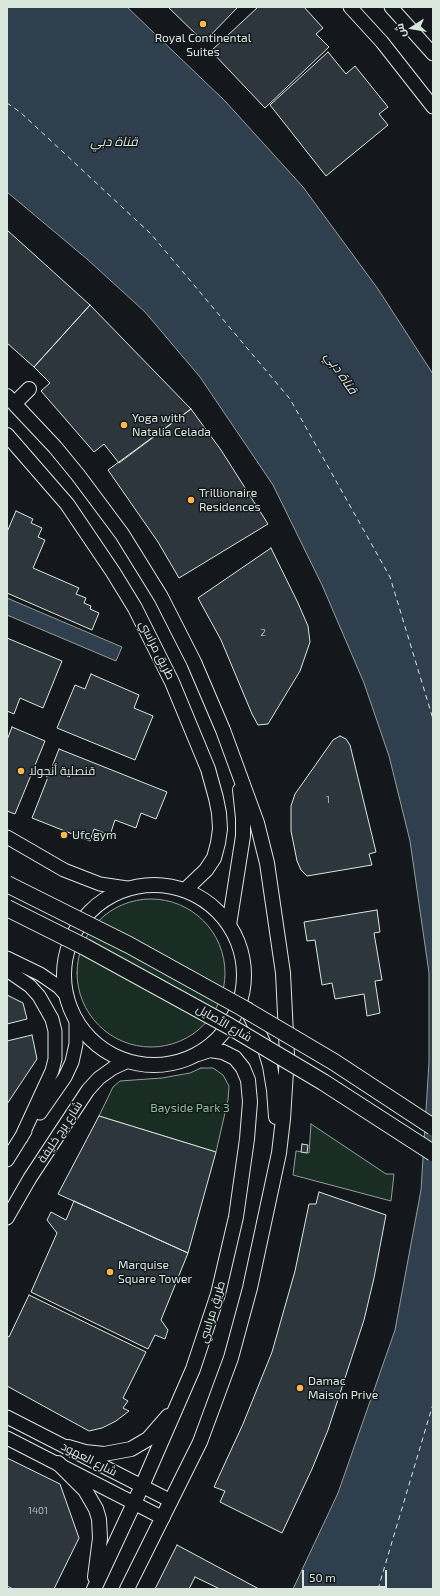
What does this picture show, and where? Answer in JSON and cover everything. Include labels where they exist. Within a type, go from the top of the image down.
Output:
[{"type":"main road","points":[[29,389],[11,400],[55,447],[122,534],[142,565],[175,623],[194,662],[220,723],[251,803],[263,843],[276,918],[283,973],[286,1034],[286,1077],[279,1153],[250,1288],[231,1358],[200,1442],[127,1589]]},
{"type":"main road","name":"طريق مراسي","points":[[7,435],[67,504],[114,572],[151,638],[172,682],[208,768],[219,813],[220,828],[218,844],[214,858],[206,870],[185,890]]},
{"type":"main road","points":[[229,925],[243,836],[242,800],[235,765]]},
{"type":"main road","name":"شارع الأصايل","points":[[7,884],[101,930],[242,1007],[346,1070],[433,1127]]},
{"type":"main road","points":[[156,884],[185,890],[210,904],[229,925],[240,948],[244,973],[241,998],[232,1020],[217,1039],[198,1054],[164,1064],[146,1064],[128,1061],[95,1043],[76,1023],[66,995],[64,973],[67,950],[76,929],[89,911],[107,897],[127,888],[156,884]]},
{"type":"main road","name":"شارع الأصايل","points":[[7,908],[85,947],[222,1022],[322,1082],[433,1153]]},
{"type":"main road","points":[[241,998],[263,1042],[271,1072],[276,1115],[275,1170]]},
{"type":"main road","name":"طريق مراسي","points":[[94,1589],[178,1406],[206,1332],[228,1256],[244,1165],[250,1102],[248,1080],[243,1068],[235,1058],[223,1052],[210,1050],[198,1054]]},
{"type":"main road","points":[[68,1448],[104,1454],[131,1449],[153,1434],[178,1406]]},
{"type":"main road","points":[[58,1463],[86,1490],[96,1508],[99,1519],[100,1538],[94,1589]]},
{"type":"street","points":[[350,7],[382,42],[433,107]]},
{"type":"street","points":[[391,7],[433,54]]},
{"type":"street","points":[[7,837],[64,870],[100,884],[127,888]]},
{"type":"street","points":[[7,958],[40,974],[59,987],[66,995]]},
{"type":"street","points":[[7,970],[30,986],[39,996],[52,1019],[56,1031],[55,1059],[52,1071],[43,1094],[21,1138]]},
{"type":"street","points":[[7,1160],[65,1077],[72,1062],[76,1044],[76,1023]]},
{"type":"street","name":"شارع برج خليفة","points":[[7,1218],[30,1178],[88,1090],[108,1071],[128,1061]]},
{"type":"street","name":"شارع العهود","points":[[7,1417],[171,1500]]},
{"type":"street","name":"شارع العهود","points":[[7,1438],[162,1518]]},
{"type":"green space","points":[[151,899],[165,901],[186,908],[198,916],[208,926],[219,945],[225,973],[223,987],[216,1008],[208,1020],[198,1030],[179,1041],[151,1047],[137,1045],[116,1038],[104,1030],[94,1020],[83,1001],[77,973],[79,959],[86,938],[94,926],[104,916],[123,905]]},
{"type":"green space","name":"Bayside Park 3","points":[[201,1068],[213,1068],[223,1075],[229,1086],[228,1100],[216,1152],[99,1116],[113,1087],[120,1081],[162,1078],[190,1073]]},
{"type":"green space","points":[[311,1124],[386,1174],[394,1174],[391,1201],[293,1175],[296,1151],[309,1153]]},
{"type":"water","name":"قناة دبي","points":[[7,7],[127,7],[225,101],[303,187],[378,289],[433,374],[433,1589],[293,1589],[338,1493],[395,1330],[421,1190],[429,1062],[429,973],[410,841],[389,756],[364,683],[322,585],[273,485],[200,377],[145,312],[87,259],[7,192]]},
{"type":"water","points":[[7,598],[122,647],[116,661],[7,615]]},
{"type":"building","name":"Royal Continental Suites","points":[[168,7],[238,7],[204,42]]},
{"type":"building","points":[[258,7],[304,7],[323,28],[316,34],[329,47],[265,108],[211,51]]},
{"type":"building","points":[[328,52],[346,74],[355,66],[388,107],[379,114],[388,125],[326,176],[270,105]]},
{"type":"building","points":[[7,230],[90,305],[34,367],[7,343]]},
{"type":"building","points":[[90,305],[191,409],[119,463],[104,444],[94,452],[41,391],[50,383],[34,367]]},
{"type":"building","name":"Trillionaire Residences","points":[[191,409],[221,450],[268,524],[179,578],[158,542],[108,470]]},
{"type":"building","points":[[16,511],[33,519],[31,523],[42,528],[38,537],[45,540],[33,568],[79,588],[76,594],[86,598],[84,603],[91,606],[90,609],[99,613],[92,630],[7,593],[7,532]]},
{"type":"building","points":[[271,548],[308,626],[310,642],[300,671],[268,724],[258,725],[221,640],[198,598]]},
{"type":"building","points":[[7,638],[62,661],[43,708],[20,698],[14,714],[7,711]]},
{"type":"building","points":[[91,674],[139,695],[134,708],[153,716],[135,760],[57,728],[75,685],[85,689]]},
{"type":"building","points":[[12,727],[45,741],[15,814],[7,811],[7,740]]},
{"type":"building","points":[[340,736],[346,739],[350,745],[376,852],[369,854],[372,865],[307,876],[301,870],[297,861],[291,831],[291,806],[295,794],[333,740]]},
{"type":"building","name":"Ufc gym","points":[[59,749],[167,792],[156,819],[141,813],[136,828],[115,820],[110,835],[94,829],[90,841],[32,818]]},
{"type":"building","points":[[377,910],[380,932],[374,933],[382,980],[375,981],[380,1013],[367,1016],[364,994],[335,999],[332,983],[322,985],[315,940],[307,941],[304,922]]},
{"type":"building","points":[[7,995],[23,1003],[27,1019],[7,1024]]},
{"type":"building","points":[[32,1035],[37,1059],[7,1104],[7,1041]]},
{"type":"building","points":[[99,1116],[216,1152],[188,1253],[58,1194]]},
{"type":"building","points":[[302,1144],[308,1145],[307,1153],[301,1152]]},
{"type":"building","name":"Damac Maison Prive","points":[[319,1192],[386,1215],[364,1320],[328,1430],[312,1469],[282,1533],[220,1502],[225,1491],[214,1487],[243,1424],[272,1352],[295,1271],[309,1204],[316,1204]]},
{"type":"building","name":"Marquise Square Tower","points":[[74,1201],[188,1253],[161,1320],[168,1330],[165,1339],[155,1335],[148,1349],[31,1292],[57,1233],[47,1220],[51,1212],[66,1220]]},
{"type":"building","points":[[29,1295],[146,1352],[123,1398],[128,1401],[123,1408],[129,1411],[116,1421],[102,1428],[89,1431],[7,1386],[7,1336],[9,1337]]},
{"type":"building","points":[[7,1458],[60,1484],[79,1538],[54,1589],[13,1589],[7,1586]]},
{"type":"building","points":[[177,1545],[259,1589],[155,1589]]},
{"type":"building","points":[[195,1577],[220,1589],[189,1589]]},
{"type":"ferry route","points":[[7,103],[20,112],[151,234],[290,399],[390,577],[433,719]]},
{"type":"ferry route","points":[[378,1589],[433,1404]]},
{"type":"place","name":"Royal Continental Suites","points":[[203,24]]},
{"type":"place","name":"Yoga with Natalia Celada","points":[[124,425]]},
{"type":"place","name":"Trillionaire Residences","points":[[191,500]]},
{"type":"place","name":"قنصلية أنجولا","points":[[21,771]]},
{"type":"place","name":"Ufc gym","points":[[64,835]]},
{"type":"place","name":"Marquise Square Tower","points":[[110,1272]]},
{"type":"place","name":"Damac Maison Prive","points":[[300,1388]]}]
